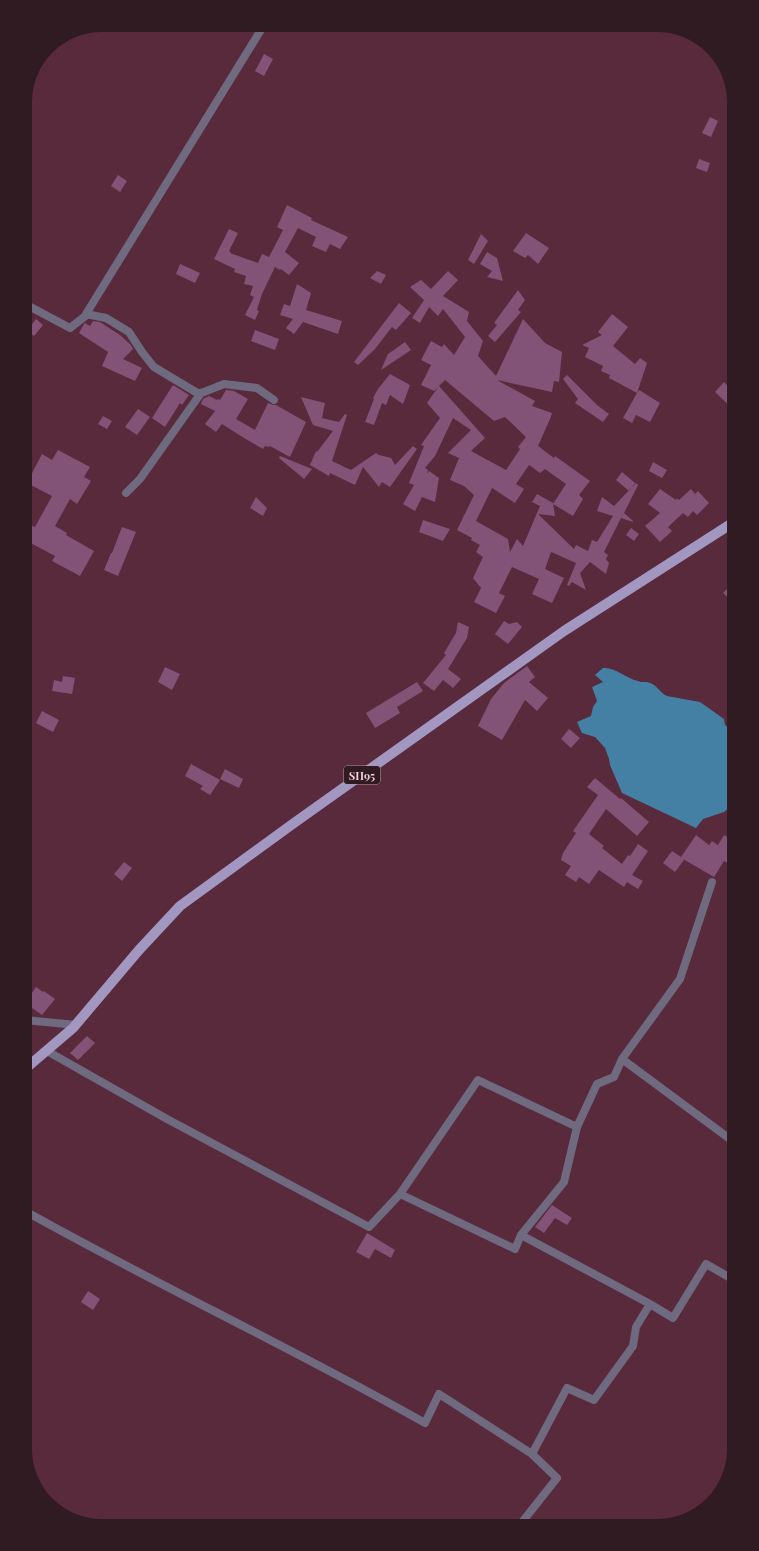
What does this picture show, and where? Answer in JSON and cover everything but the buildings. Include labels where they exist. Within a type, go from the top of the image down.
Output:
[{"type":"main road","name":"SH95","points":[[32,1063],[76,1025],[139,950],[180,906],[564,631],[727,526]]},
{"type":"street","points":[[88,314],[86,314],[260,32]]},
{"type":"street","points":[[32,308],[70,328],[88,314]]},
{"type":"street","points":[[88,314],[106,318],[129,332],[154,367],[199,394],[224,384],[257,388],[274,400]]},
{"type":"street","points":[[126,493],[140,479],[201,393]]},
{"type":"street","points":[[400,1194],[515,1249],[521,1235],[564,1182],[577,1127],[597,1084],[614,1077],[622,1059],[680,979],[712,882]]},
{"type":"street","points":[[32,1021],[76,1025]]},
{"type":"street","points":[[47,1050],[167,1119],[369,1226],[400,1194],[478,1080],[577,1127]]},
{"type":"street","points":[[622,1059],[727,1137]]},
{"type":"street","points":[[32,1215],[101,1253],[361,1387],[425,1423],[439,1394],[532,1454],[557,1478],[525,1519]]},
{"type":"street","points":[[521,1235],[650,1304],[673,1318],[706,1264],[727,1276]]},
{"type":"street","points":[[532,1454],[567,1388],[594,1400],[633,1346],[636,1327],[650,1304]]},
{"type":"water","points":[[603,668],[612,669],[639,682],[647,682],[652,684],[667,696],[700,702],[724,719],[725,725],[727,727],[727,810],[703,819],[696,828],[622,793],[610,765],[605,748],[595,737],[582,733],[577,722],[591,716],[593,707],[597,701],[592,687],[603,682],[595,675]]}]
